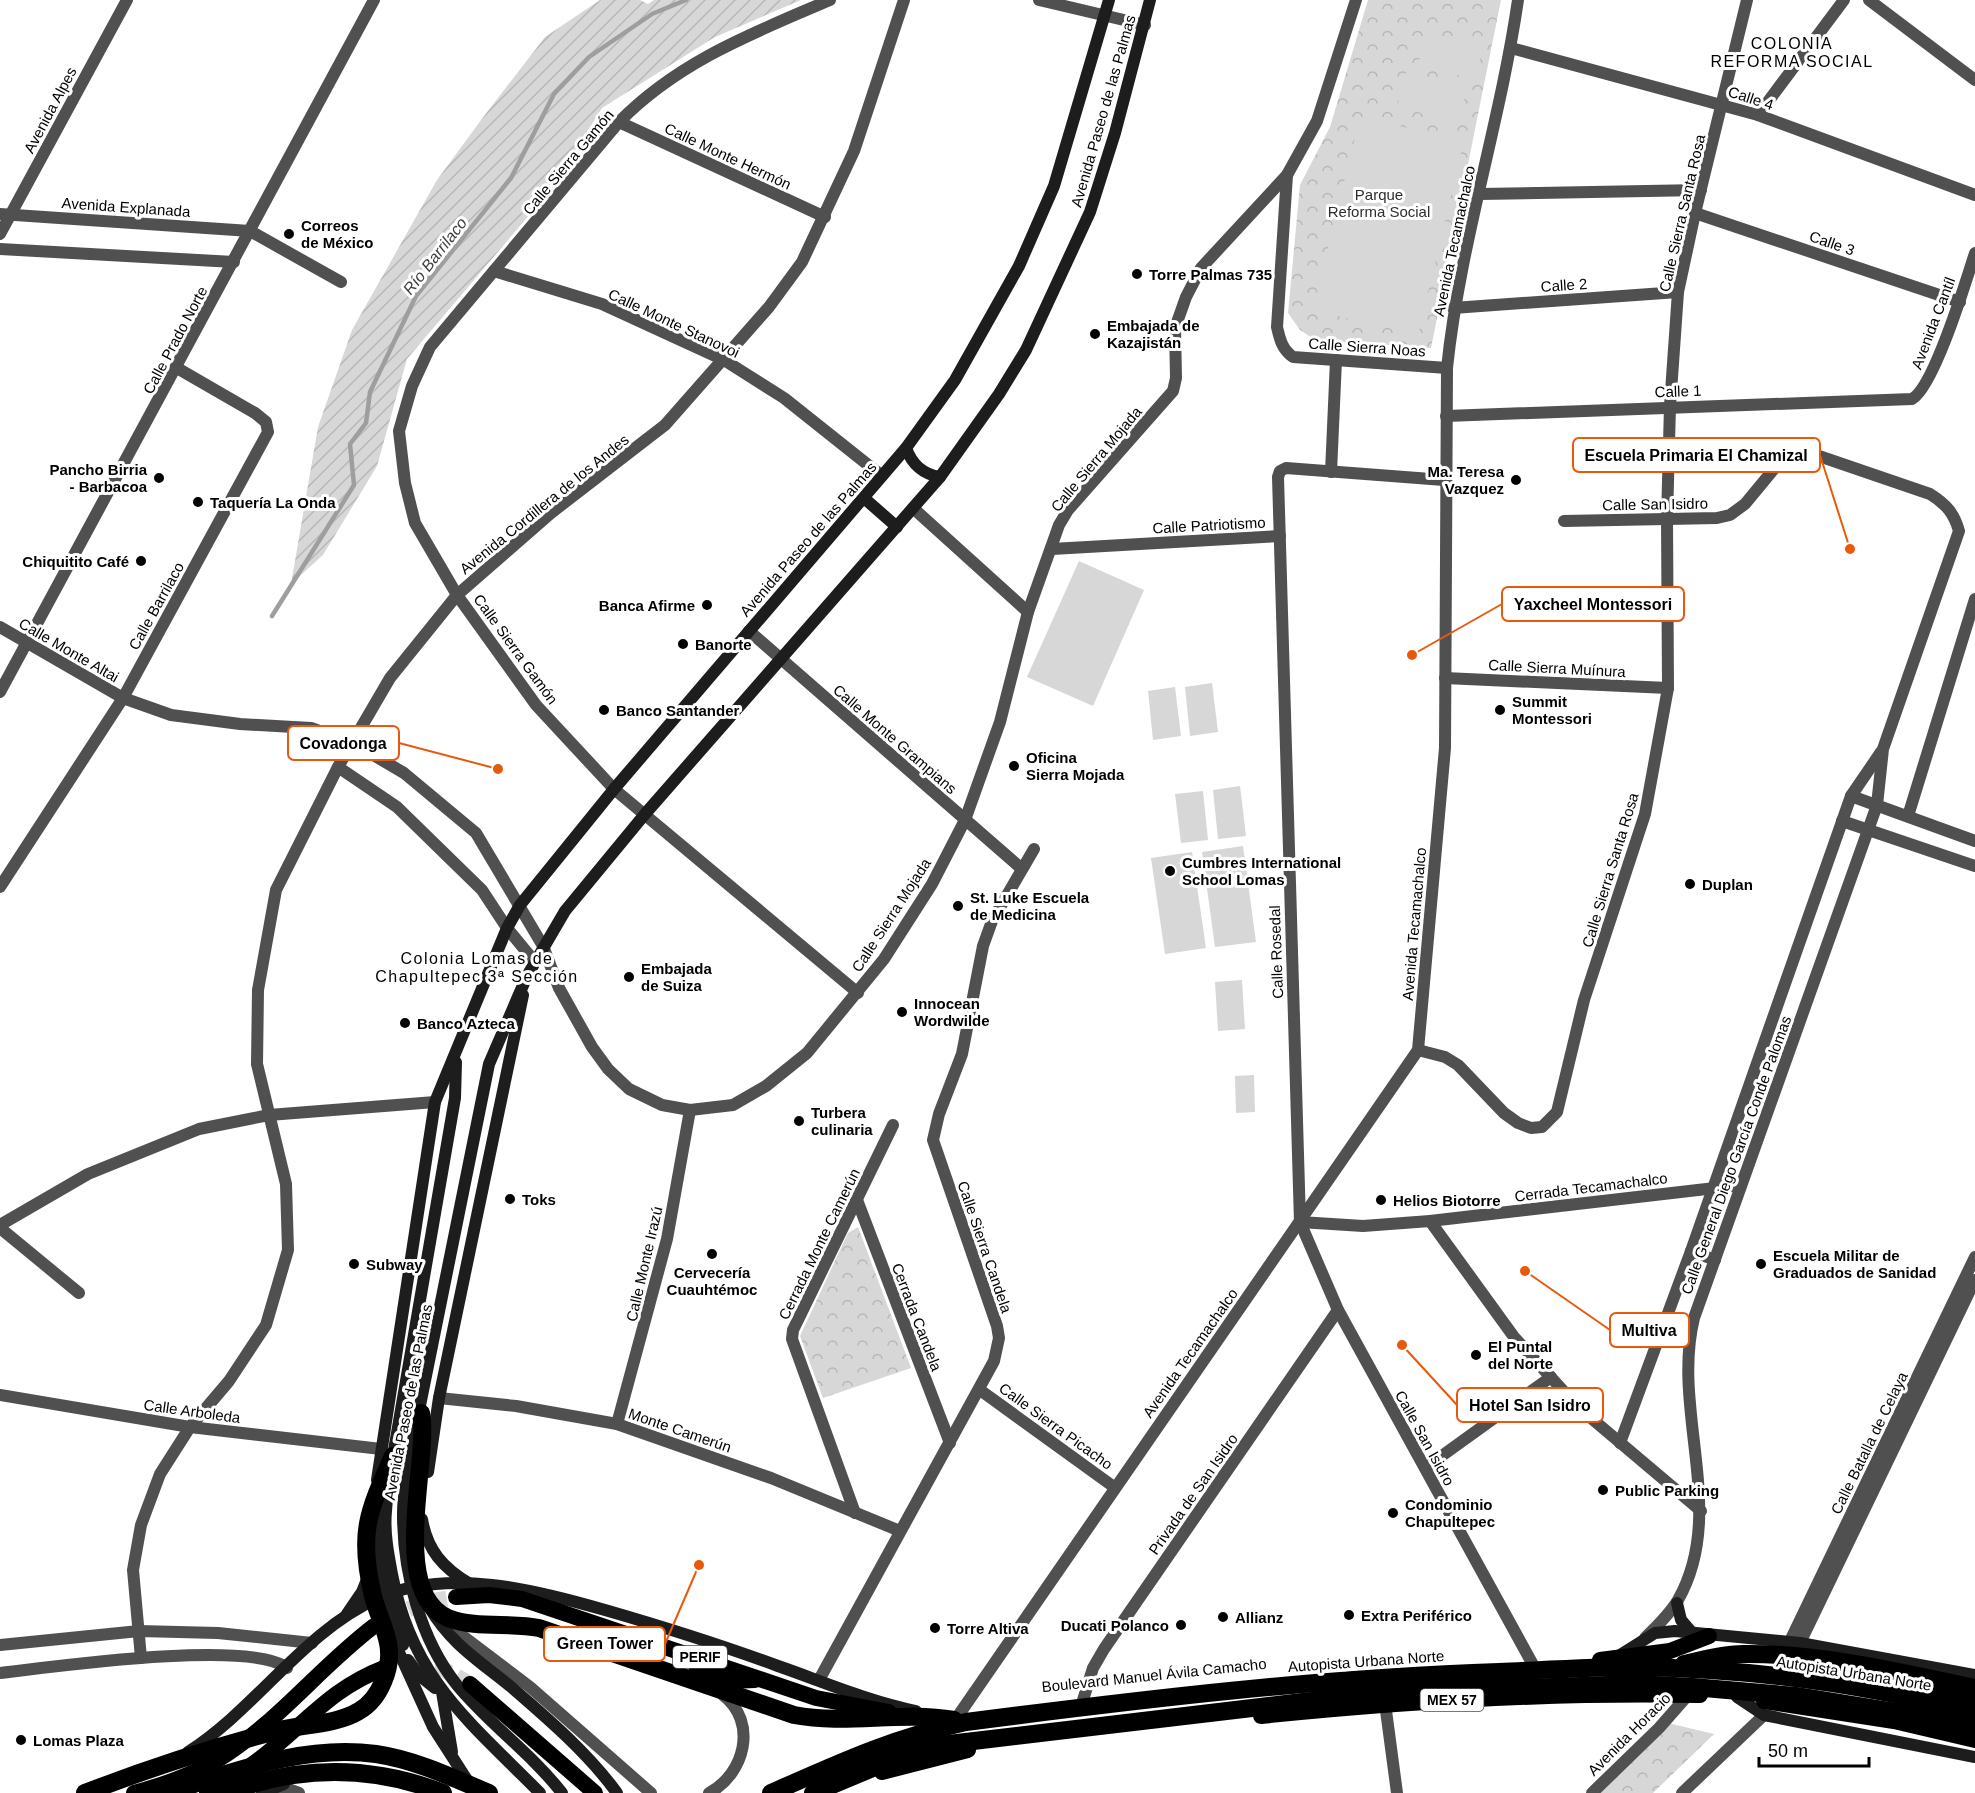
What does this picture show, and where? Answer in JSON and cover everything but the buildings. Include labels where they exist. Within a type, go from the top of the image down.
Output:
[{"type":"highway","points":[[421,1413],[423,1429],[414,1514],[415,1540],[426,1595],[434,1609],[441,1615],[467,1623],[539,1628],[794,1715],[848,1720],[922,1716],[956,1718]]},
{"type":"highway","points":[[85,1793],[215,1748],[278,1731],[365,1712],[385,1694],[395,1671],[397,1637],[379,1574],[374,1539],[376,1510],[386,1460]]},
{"type":"highway","points":[[343,1718],[360,1711],[372,1700],[382,1682],[388,1662],[388,1644],[368,1572],[365,1541],[372,1503],[386,1460]]},
{"type":"highway","points":[[420,1586],[441,1605],[461,1616],[476,1619],[534,1619],[697,1675],[730,1681],[771,1682]]},
{"type":"highway","name":"Boulevard Manuel Ávila Camacho","points":[[456,1597],[497,1595],[522,1599],[846,1706],[956,1718],[1083,1700],[1373,1670],[1600,1660],[1721,1664],[1800,1671],[1872,1682],[1975,1703]]},
{"type":"highway","points":[[134,1793],[199,1770],[233,1750],[346,1647],[374,1626]]},
{"type":"highway","points":[[1600,1660],[1670,1651],[1701,1635]]},
{"type":"highway","points":[[1665,1668],[1741,1653],[1860,1665],[1975,1688]]},
{"type":"highway","points":[[207,1793],[270,1751],[333,1695],[364,1676],[384,1668]]},
{"type":"highway","name":"Autopista Urbana Norte","points":[[771,1793],[880,1745],[956,1718],[1278,1685],[1395,1676],[1665,1668],[1795,1680],[1914,1699],[1975,1713]]},
{"type":"highway","points":[[470,1684],[595,1793]]},
{"type":"highway","points":[[813,1793],[923,1747],[1379,1693],[1636,1684],[1693,1687],[1796,1696],[1913,1715],[1975,1730]]},
{"type":"highway","name":"MEX 57","points":[[836,1792],[884,1771],[950,1752],[1068,1736],[1385,1703],[1688,1695],[1737,1697],[1894,1721],[1975,1740]]},
{"type":"highway","points":[[166,1793],[264,1762],[331,1753],[376,1754],[400,1760],[489,1793]]},
{"type":"highway","points":[[226,1793],[294,1773],[353,1771],[410,1781],[443,1793]]},
{"type":"main road","name":"Avenida Paseo de las Palmas","points":[[442,1691],[418,1654],[396,1600],[386,1531],[386,1460],[435,1102],[507,928],[520,905],[614,789],[906,448],[979,340],[1019,266],[1054,186],[1109,0]]},
{"type":"main road","name":"Avenida Paseo de las Palmas","points":[[562,1793],[458,1685],[440,1658],[425,1627],[408,1568],[403,1512],[411,1450],[421,1413],[489,1064],[527,976],[565,911],[645,814],[940,477],[999,394],[1026,350],[1060,282],[1090,212],[1116,133],[1150,0]]},
{"type":"main road","points":[[906,448],[910,459],[923,472],[940,477]]},
{"type":"main road","points":[[864,498],[897,527]]},
{"type":"main road","name":"Avenida Paseo de las Palmas","points":[[420,1586],[422,1513],[439,1398],[527,976]]},
{"type":"main road","name":"Avenida Paseo de las Palmas","points":[[386,1595],[372,1562],[370,1543],[375,1506],[444,1161],[455,1098],[456,1054]]},
{"type":"main road","points":[[375,1506],[382,1522],[399,1530],[416,1523],[422,1513]]},
{"type":"main road","points":[[375,1506],[377,1538],[386,1595],[397,1631],[428,1700],[433,1728]]},
{"type":"main road","points":[[422,1513],[426,1538],[435,1556],[451,1573],[471,1584]]},
{"type":"main road","points":[[341,1621],[362,1592],[372,1562]]},
{"type":"main road","name":"Boulevard Manuel Ávila Camacho","points":[[107,1793],[142,1778],[195,1747],[245,1709],[312,1643],[341,1621],[386,1595],[420,1586],[471,1584],[508,1586],[544,1592],[691,1634],[819,1680],[867,1700],[956,1718]]},
{"type":"main road","points":[[420,1586],[426,1603],[446,1633],[477,1663],[510,1686],[586,1757],[617,1793]]},
{"type":"main road","points":[[386,1595],[417,1622],[466,1653]]},
{"type":"main road","points":[[386,1595],[417,1692],[433,1728],[456,1766],[478,1793]]},
{"type":"main road","points":[[1677,1603],[1681,1620],[1701,1635]]},
{"type":"main road","points":[[1619,1656],[1645,1638],[1666,1631],[1795,1642],[1975,1675]]},
{"type":"main road","points":[[397,1637],[420,1676],[442,1691],[470,1725],[540,1793]]},
{"type":"main road","points":[[410,1661],[417,1692]]},
{"type":"main road","points":[[442,1691],[455,1766],[470,1793]]},
{"type":"main road","points":[[1737,1697],[1764,1715],[1975,1756]]},
{"type":"main road","points":[[266,1791],[295,1781],[336,1778],[379,1782],[421,1793]]},
{"type":"street","name":"Avenida Alpes","points":[[0,234],[6,214],[127,0]]},
{"type":"street","name":"Calle Prado Norte","points":[[0,692],[374,0]]},
{"type":"street","name":"Calle Sierra Gamón","points":[[830,0],[713,51],[643,98],[619,122],[430,347],[412,386],[399,431],[405,483],[415,523],[457,595],[536,705],[614,789],[858,993]]},
{"type":"street","name":"Avenida Cordillera de los Andes","points":[[141,1658],[133,1570],[141,1525],[160,1473],[190,1427],[229,1381],[266,1325],[288,1250],[286,1184],[257,1064],[258,990],[276,890],[338,767],[390,678],[457,595],[551,513],[665,425],[724,360],[802,262],[825,217],[871,105],[904,0]]},
{"type":"street","points":[[1039,0],[1145,25]]},
{"type":"street","name":"Calle Sierra Mojada","points":[[123,698],[171,716],[240,724],[311,728],[353,743],[404,773],[476,833],[543,946],[559,987],[592,1047],[608,1069],[629,1089],[662,1105],[690,1110],[733,1105],[766,1086],[807,1053],[884,959],[932,884],[965,820],[1000,722],[1028,612],[1068,510],[1173,391],[1176,378],[1176,327],[1186,297],[1201,268],[1287,175],[1317,121],[1356,0]]},
{"type":"street","name":"Avenida Tecamachalco","points":[[956,1718],[1418,1050],[1445,748],[1444,480],[1447,368],[1453,308],[1511,48],[1518,0]]},
{"type":"street","name":"Calle Sierra Santa Rosa","points":[[1418,1050],[1445,1057],[1458,1065],[1504,1113],[1518,1123],[1531,1128],[1542,1127],[1557,1112],[1584,1000],[1645,814],[1668,688],[1667,519],[1670,406],[1678,292],[1695,213],[1748,0]]},
{"type":"street","points":[[1758,115],[1844,0]]},
{"type":"street","points":[[1869,0],[1975,80]]},
{"type":"street","name":"Calle 4","points":[[1511,48],[1758,115],[1975,195]]},
{"type":"street","name":"Calle Monte Hermón","points":[[619,122],[825,217]]},
{"type":"street","name":"Calle Sierra Noas","points":[[1287,175],[1277,327],[1281,345],[1293,357],[1447,368]]},
{"type":"street","points":[[1480,194],[1701,190]]},
{"type":"street","name":"Calle 3","points":[[1695,213],[1960,302]]},
{"type":"street","name":"Avenida Explanada","points":[[6,214],[250,231]]},
{"type":"street","points":[[250,231],[341,282]]},
{"type":"street","points":[[0,249],[234,262]]},
{"type":"street","name":"Avenida Cantíl","points":[[1912,399],[1919,395],[1924,387],[1960,302],[1975,253]]},
{"type":"street","name":"Calle Monte Stanovoi","points":[[494,272],[602,304],[724,360],[784,398],[882,476]]},
{"type":"street","name":"Calle 2","points":[[1453,308],[1678,292]]},
{"type":"street","points":[[1331,472],[1336,360]]},
{"type":"street","name":"Calle Barrilaco","points":[[0,887],[123,698],[268,432],[266,422],[255,413],[177,368]]},
{"type":"street","name":"Calle 1","points":[[1446,416],[1670,406],[1912,399]]},
{"type":"street","name":"Calle San Isidro","points":[[1564,520],[1717,518],[1730,515],[1745,504],[1783,458],[1804,453],[1930,494]]},
{"type":"street","name":"Calle Patriotismo","points":[[1052,549],[1280,536],[1280,471],[1286,468],[1444,480]]},
{"type":"street","name":"Calle General Diego García Conde Palomas","points":[[1645,1638],[1677,1603],[1693,1566],[1699,1538],[1701,1511],[1687,1358],[1694,1318],[1869,829],[1877,805],[1883,749],[1959,531],[1955,516],[1944,502],[1930,494]]},
{"type":"street","points":[[913,508],[1028,612]]},
{"type":"street","name":"Calle Rosedal","points":[[1280,536],[1300,1222]]},
{"type":"street","points":[[1908,816],[1975,599]]},
{"type":"street","name":"Calle Monte Altai","points":[[0,627],[123,698]]},
{"type":"street","name":"Calle Monte Grampians","points":[[749,631],[1022,868]]},
{"type":"street","name":"Calle Sierra Muínura","points":[[1445,678],[1668,688]]},
{"type":"street","name":"Calle General Diego García Conde Palomas","points":[[1620,1443],[1691,1251],[1851,796],[1883,749]]},
{"type":"street","points":[[338,767],[398,807],[482,890],[507,928],[535,962]]},
{"type":"street","points":[[1851,796],[1975,841]]},
{"type":"street","points":[[1842,821],[1975,867]]},
{"type":"street","name":"Calle Sierra Candela","points":[[819,1680],[994,1361],[999,1338],[997,1326],[933,1140],[939,1114],[962,1054],[983,946],[992,921],[1034,849]]},
{"type":"street","points":[[79,1293],[0,1227],[99,1169],[199,1129],[269,1115],[435,1102]]},
{"type":"street","name":"Calle Monte Irazú","points":[[617,1424],[667,1239],[690,1110]]},
{"type":"street","name":"Cerrada Monte Camerún","points":[[855,1513],[792,1340],[796,1319],[893,1125]]},
{"type":"street","name":"Cerrada Tecamachalco","points":[[1300,1222],[1363,1226],[1430,1221],[1741,1185]]},
{"type":"street","name":"Cerrada Candela","points":[[857,1200],[950,1443]]},
{"type":"street","points":[[1430,1221],[1514,1337],[1578,1407],[1701,1511]]},
{"type":"street","name":"Calle San Isidro","points":[[1300,1222],[1338,1310],[1532,1663]]},
{"type":"street","points":[[1691,1251],[1715,1260]]},
{"type":"street","name":"Calle Batalla de Celaya","points":[[1795,1642],[1975,1257]]},
{"type":"street","name":"Calle Batalla de Celaya","points":[[1795,1642],[1975,1280]]},
{"type":"street","name":"Privada de San Isidro","points":[[1083,1700],[1093,1668],[1104,1649],[1338,1310]]},
{"type":"street","points":[[1425,1468],[1551,1377]]},
{"type":"street","name":"Calle Sierra Picacho","points":[[980,1390],[1114,1487]]},
{"type":"street","name":"Calle Arboleda","points":[[0,1395],[386,1460]]},
{"type":"street","name":"Monte Camerún","points":[[439,1398],[516,1406],[617,1424],[771,1478],[900,1531]]},
{"type":"street","points":[[426,1603],[455,1631],[497,1660],[651,1793]]},
{"type":"street","points":[[0,1645],[139,1631],[218,1633],[312,1643]]},
{"type":"street","points":[[0,1673],[141,1658],[212,1655],[268,1661],[287,1668]]},
{"type":"street","points":[[697,1675],[735,1706],[742,1718],[744,1732],[743,1746],[734,1769],[719,1786],[709,1793]]},
{"type":"street","name":"Avenida Horacio","points":[[1592,1793],[1659,1728],[1688,1695]]},
{"type":"street","points":[[1385,1703],[1397,1793]]},
{"type":"street","points":[[1682,1793],[1764,1715]]},
{"type":"street","points":[[266,1791],[288,1789],[299,1793]]},
{"type":"green space","points":[[600,0],[640,0],[648,4],[654,0],[801,0],[715,37],[602,108],[553,187],[407,359],[377,466],[323,555],[291,584],[318,427],[352,330],[437,180],[484,116],[545,37]]},
{"type":"green space","name":"Parque Reforma Social","points":[[1368,0],[1501,0],[1431,348],[1315,340],[1300,330],[1288,313],[1300,185],[1330,127]]},
{"type":"green space","points":[[1426,32],[1483,46],[1475,79],[1418,65]]},
{"type":"green space","points":[[1405,73],[1467,88],[1459,122],[1397,107]]},
{"type":"green space","points":[[1360,117],[1464,141],[1418,335],[1313,310]]},
{"type":"green space","points":[[1079,561],[1144,590],[1093,706],[1027,677]]},
{"type":"green space","points":[[1212,683],[1218,732],[1190,736],[1185,687]]},
{"type":"green space","points":[[1175,687],[1181,736],[1153,740],[1148,691]]},
{"type":"green space","points":[[1240,786],[1246,836],[1218,839],[1213,790]]},
{"type":"green space","points":[[1203,791],[1208,840],[1181,843],[1175,794]]},
{"type":"green space","points":[[1243,846],[1256,942],[1215,947],[1202,852]]},
{"type":"green space","points":[[1192,852],[1206,948],[1165,954],[1151,858]]},
{"type":"green space","points":[[1242,980],[1245,1029],[1218,1031],[1215,982]]},
{"type":"green space","points":[[1254,1075],[1255,1112],[1236,1113],[1235,1076]]},
{"type":"green space","points":[[858,1227],[911,1368],[823,1398],[800,1336],[848,1233]]},
{"type":"green space","points":[[1668,1723],[1714,1734],[1653,1793],[1595,1793]]},
{"type":"waterway","name":"Río Barrilaco","points":[[272,616],[354,485],[350,444],[366,423],[370,392],[416,296],[511,178],[554,94],[589,57],[652,14],[686,0]]},
{"type":"tunnel","points":[[386,1618],[427,1602],[456,1597]]},
{"type":"tunnel","points":[[411,1664],[441,1668],[470,1684]]},
{"type":"place","name":"Correos de México","points":[[289,234]]},
{"type":"place","name":"Torre Palmas 735","points":[[1137,274]]},
{"type":"place","name":"Embajada de Kazajistán","points":[[1095,334]]},
{"type":"place","name":"Pancho Birria - Barbacoa","points":[[159,478]]},
{"type":"place","name":"Ma. Teresa Vazquez","points":[[1516,480]]},
{"type":"place","name":"Taquería La Onda","points":[[198,502]]},
{"type":"place","name":"Escuela Primaria El Chamizal","points":[[1850,549]]},
{"type":"place","name":"Chiquitito Café","points":[[141,561]]},
{"type":"place","name":"Banca Afirme","points":[[707,605]]},
{"type":"place","name":"Banorte","points":[[683,644]]},
{"type":"place","name":"Yaxcheel Montessori","points":[[1412,655]]},
{"type":"place","name":"Banco Santander","points":[[604,710]]},
{"type":"place","name":"Summit Montessori","points":[[1500,710]]},
{"type":"place","name":"Oficina Sierra Mojada","points":[[1014,766]]},
{"type":"place","name":"Covadonga","points":[[498,769]]},
{"type":"place","name":"Cumbres International School Lomas","points":[[1170,871]]},
{"type":"place","name":"Duplan","points":[[1690,884]]},
{"type":"place","name":"St. Luke Escuela de Medicina","points":[[958,906]]},
{"type":"place","name":"Embajada de Suiza","points":[[629,977]]},
{"type":"place","name":"Innocean Wordwilde","points":[[902,1012]]},
{"type":"place","name":"Banco Azteca","points":[[405,1023]]},
{"type":"place","name":"Turbera culinaria","points":[[799,1121]]},
{"type":"place","name":"Toks","points":[[510,1199]]},
{"type":"place","name":"Helios Biotorre","points":[[1381,1200]]},
{"type":"place","name":"Cervecería Cuauhtémoc","points":[[712,1254]]},
{"type":"place","name":"Subway","points":[[354,1264]]},
{"type":"place","name":"Escuela Militar de Graduados de Sanidad","points":[[1761,1264]]},
{"type":"place","name":"Multiva","points":[[1525,1271]]},
{"type":"place","name":"Hotel San Isidro","points":[[1402,1345]]},
{"type":"place","name":"El Puntal del Norte","points":[[1476,1355]]},
{"type":"place","name":"Public Parking","points":[[1603,1490]]},
{"type":"place","name":"Condominio Chapultepec","points":[[1393,1513]]},
{"type":"place","name":"Green Tower","points":[[699,1565]]},
{"type":"place","name":"Extra Periférico","points":[[1349,1615]]},
{"type":"place","name":"Allianz","points":[[1223,1617]]},
{"type":"place","name":"Ducati Polanco","points":[[1181,1625]]},
{"type":"place","name":"Torre Altiva","points":[[935,1628]]},
{"type":"place","name":"Lomas Plaza","points":[[21,1740]]},
{"type":"district","name":"COLONIA REFORMA SOCIAL","points":[[1792,52]]},
{"type":"district","name":"Colonia Lomas de Chapultepec 3ª Sección","points":[[477,967]]}]
